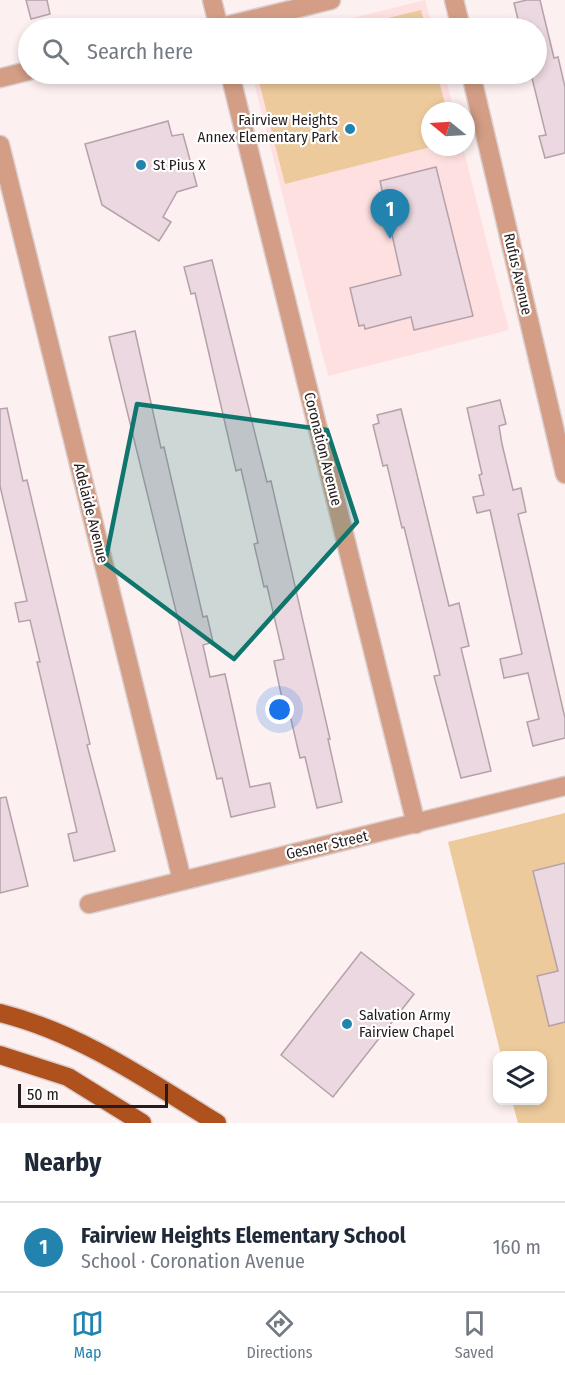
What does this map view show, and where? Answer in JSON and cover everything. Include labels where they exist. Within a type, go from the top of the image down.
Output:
[{"type":"main road","points":[[0,1013],[33,1021],[105,1053],[217,1123]]},
{"type":"main road","points":[[0,1055],[68,1077],[142,1123]]},
{"type":"street","points":[[212,0],[216,18]]},
{"type":"street","points":[[258,18],[331,0]]},
{"type":"street","points":[[454,0],[458,18]]},
{"type":"street","points":[[0,78],[18,74]]},
{"type":"street","name":"Coronation Avenue","points":[[232,84],[416,824]]},
{"type":"street","name":"Rufus Avenue","points":[[473,84],[565,474]]},
{"type":"street","name":"Adelaide Avenue","points":[[0,146],[182,880]]},
{"type":"street","name":"Gesner Street","points":[[89,904],[565,786]]},
{"type":"highlighted area","points":[[137,404],[327,430],[357,522],[234,659],[105,563]]},
{"type":"shaded area","points":[[425,0],[430,18],[353,18]]},
{"type":"shaded area","points":[[421,10],[423,18],[388,18]]},
{"type":"shaded area","points":[[255,84],[447,84],[452,102],[421,102],[421,156],[465,156],[509,330],[328,376]]},
{"type":"shaded area","name":"Fairview Heights Annex Elementary Park","points":[[260,84],[440,84],[445,102],[421,102],[421,150],[285,184]]},
{"type":"shaded area","points":[[565,813],[565,1123],[518,1123],[513,1105],[547,1105],[547,1051],[500,1051],[448,842]]},
{"type":"building","points":[[26,0],[47,0],[50,14],[31,18]]},
{"type":"building","points":[[540,0],[544,18],[518,18],[514,3]]},
{"type":"building","points":[[547,29],[554,58],[558,57],[565,87],[565,153],[545,158],[539,136],[546,135],[533,84],[547,84]]},
{"type":"building","name":"St Pius X","points":[[168,121],[172,136],[183,134],[197,186],[177,192],[163,217],[171,222],[159,241],[102,205],[85,144]]},
{"type":"building","points":[[436,167],[473,316],[414,330],[411,317],[365,329],[364,325],[359,326],[350,288],[401,275],[380,181]]},
{"type":"building","points":[[212,260],[267,482],[271,481],[330,739],[328,739],[342,802],[317,808],[305,757],[300,758],[287,702],[283,703],[274,661],[284,659],[267,586],[264,587],[254,544],[258,543],[241,469],[236,471],[195,293],[191,294],[184,267]]},
{"type":"building","points":[[135,331],[203,617],[207,616],[213,642],[203,645],[210,677],[225,674],[250,787],[270,783],[275,807],[231,817],[222,778],[217,779],[109,337]]},
{"type":"building","points":[[500,400],[506,424],[499,426],[502,444],[513,490],[521,488],[526,512],[518,514],[565,718],[565,738],[533,746],[527,722],[539,719],[528,673],[504,678],[500,659],[522,654],[490,510],[477,513],[473,497],[484,495],[479,475],[482,474],[467,408]]},
{"type":"building","points":[[7,408],[23,481],[27,480],[90,744],[87,745],[115,851],[74,861],[68,834],[77,832],[37,662],[40,662],[30,620],[19,622],[15,603],[27,601],[0,486],[0,409]]},
{"type":"building","points":[[401,409],[449,606],[459,603],[469,646],[461,648],[491,771],[461,778],[434,676],[440,675],[404,527],[402,528],[387,465],[383,466],[373,425],[379,423],[377,415]]},
{"type":"building","points":[[6,797],[28,886],[0,893],[0,798]]},
{"type":"building","points":[[565,863],[565,1022],[549,1026],[537,976],[558,971],[533,871]]},
{"type":"building","name":"Salvation Army Fairview Chapel","points":[[361,952],[414,994],[333,1097],[281,1055]]},
{"type":"place","name":"Fairview Heights Annex Elementary Park","points":[[350,129]]},
{"type":"place","name":"St Pius X","points":[[141,165]]},
{"type":"place","name":"Fairview Heights Elementary School","points":[[390,239]]},
{"type":"place","name":"Salvation Army Fairview Chapel","points":[[347,1024]]}]
